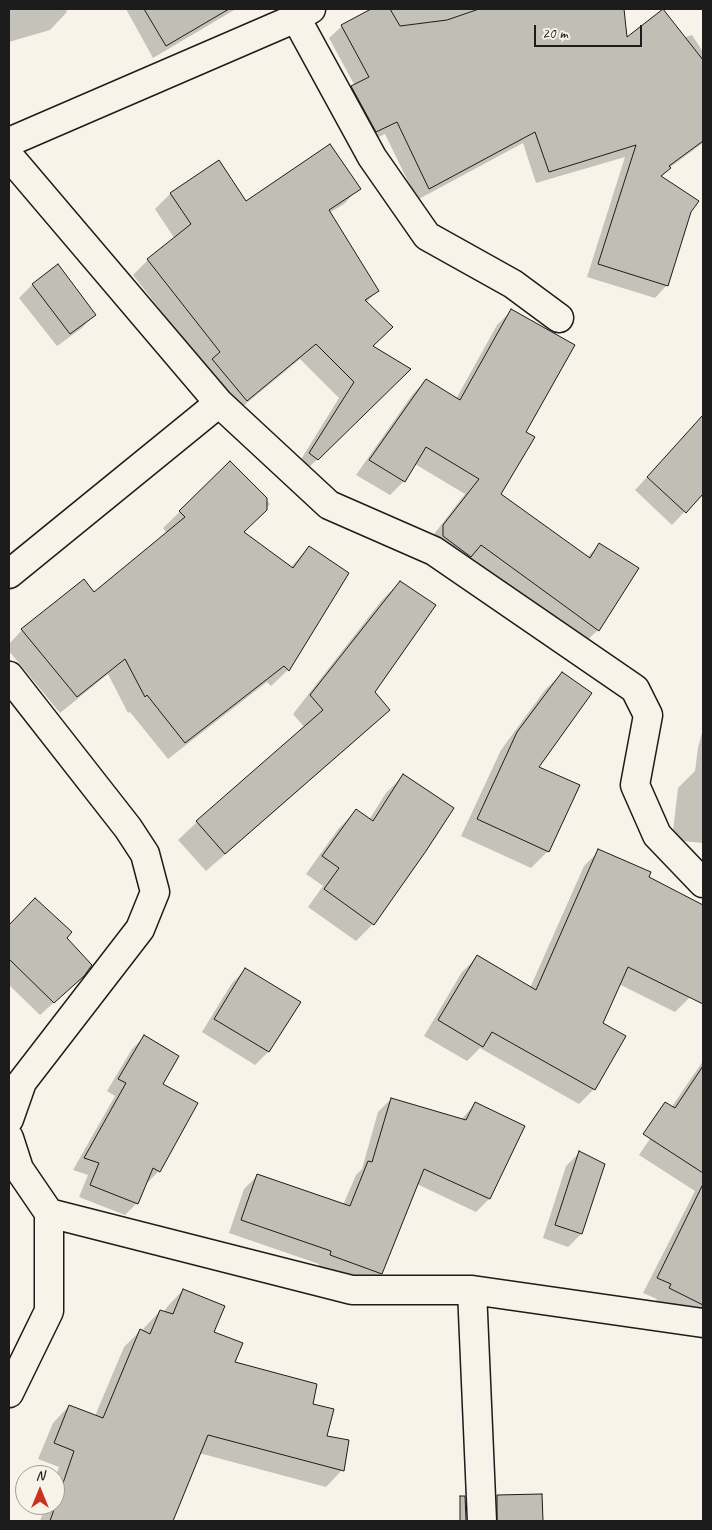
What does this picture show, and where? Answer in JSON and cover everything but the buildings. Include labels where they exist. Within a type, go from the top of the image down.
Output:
[{"type":"street","points":[[9,142],[304,13],[372,157],[427,236],[513,284],[559,318]]},
{"type":"street","points":[[9,156],[220,403],[329,506],[434,552],[634,689],[648,715],[634,785],[657,835],[703,883]]},
{"type":"street","points":[[9,574],[220,403]]},
{"type":"street","points":[[9,676],[128,828],[145,854],[156,892],[140,929],[22,1082],[9,1119]]},
{"type":"street","points":[[9,1138],[19,1169],[49,1213],[49,1311],[9,1394]]},
{"type":"street","points":[[49,1213],[352,1290],[472,1290],[703,1323]]},
{"type":"street","points":[[472,1290],[482,1521]]}]
